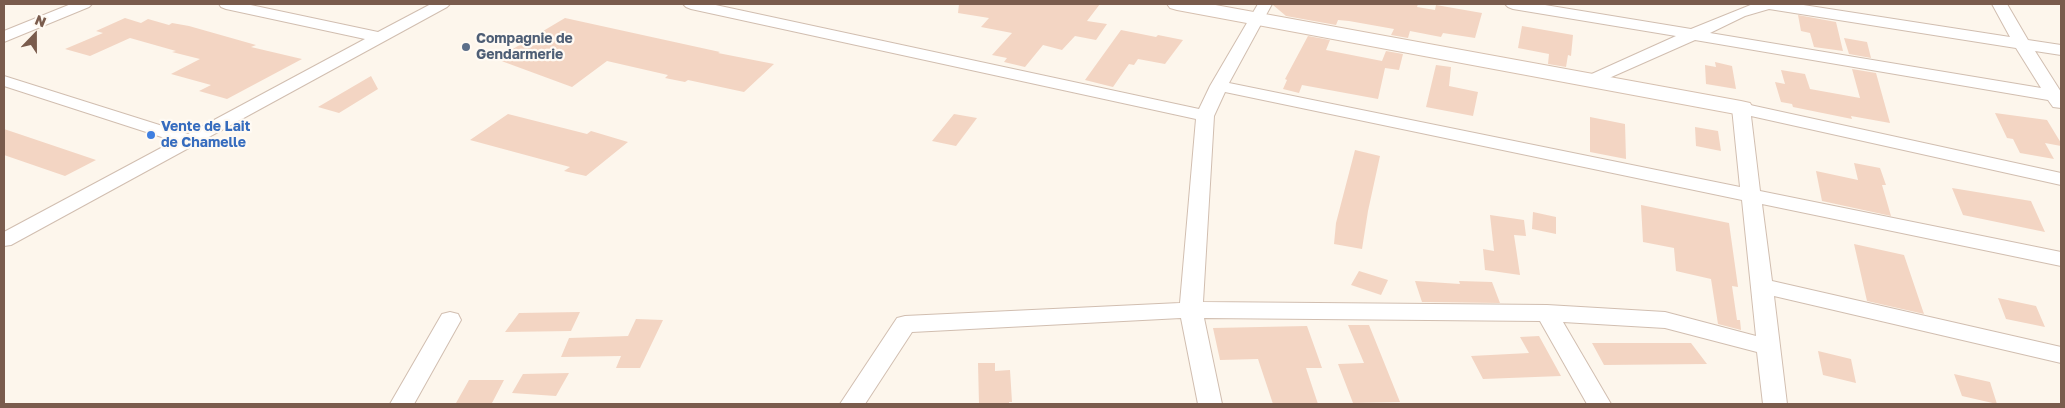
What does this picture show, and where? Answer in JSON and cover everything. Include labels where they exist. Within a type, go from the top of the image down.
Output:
[{"type":"street","points":[[4,37],[84,4]]},
{"type":"street","points":[[226,4],[379,37]]},
{"type":"street","points":[[4,240],[442,4]]},
{"type":"street","points":[[691,4],[1205,116]]},
{"type":"street","points":[[1177,4],[1262,11],[1591,81],[1741,108],[2061,179]]},
{"type":"street","points":[[1512,4],[2059,100]]},
{"type":"street","points":[[1724,4],[1740,13]]},
{"type":"street","points":[[1591,81],[1740,13],[1768,4],[2061,50]]},
{"type":"street","points":[[2000,4],[2022,44],[2059,100]]},
{"type":"street","points":[[1210,404],[1190,310],[1205,116],[1219,86],[1262,11]]},
{"type":"street","points":[[4,81],[189,140]]},
{"type":"street","points":[[1219,86],[2061,260]]},
{"type":"street","points":[[1741,108],[1774,404]]},
{"type":"street","points":[[1761,286],[2061,355]]},
{"type":"street","points":[[852,404],[904,324],[1190,310],[1547,313],[1666,320],[1768,347]]},
{"type":"street","points":[[1547,313],[1599,404]]},
{"type":"street","points":[[402,404],[450,320]]},
{"type":"building","points":[[959,4],[1100,4],[1087,21],[1107,24],[1096,40],[1075,36],[1062,50],[1043,45],[1025,67],[1004,62],[1007,58],[992,55],[1012,33],[981,27],[989,18],[958,13]]},
{"type":"building","points":[[1274,4],[1418,4],[1417,7],[1435,10],[1436,5],[1482,13],[1475,38],[1443,33],[1441,37],[1410,31],[1408,38],[1391,35],[1394,29],[1338,20],[1336,25],[1286,16]]},
{"type":"building","points":[[1798,15],[1836,22],[1843,51],[1814,47],[1810,33],[1801,31]]},
{"type":"building","points":[[125,18],[141,23],[148,19],[169,25],[172,23],[189,26],[256,45],[251,47],[302,59],[227,99],[199,91],[211,85],[171,74],[200,59],[172,52],[176,51],[130,38],[90,56],[65,49],[103,33],[96,31]]},
{"type":"building","points":[[565,18],[774,64],[744,92],[688,80],[685,82],[665,78],[668,75],[607,61],[572,87],[496,59]]},
{"type":"building","points":[[1522,26],[1573,35],[1571,56],[1568,55],[1566,67],[1548,64],[1549,54],[1518,48]]},
{"type":"building","points":[[1121,30],[1183,40],[1165,64],[1138,59],[1134,65],[1129,64],[1113,87],[1085,80]]},
{"type":"building","points":[[1308,36],[1330,40],[1326,50],[1382,61],[1386,51],[1403,54],[1399,70],[1385,68],[1378,99],[1302,85],[1299,93],[1283,89],[1287,80],[1285,79]]},
{"type":"building","points":[[1844,38],[1867,42],[1871,58],[1849,54]]},
{"type":"building","points":[[1715,62],[1732,66],[1736,89],[1706,84],[1705,65],[1716,67]]},
{"type":"building","points":[[1436,65],[1451,67],[1449,86],[1478,92],[1473,116],[1426,107]]},
{"type":"building","points":[[1852,69],[1876,73],[1890,123],[1851,116],[1852,119],[1793,107],[1792,104],[1781,102],[1775,82],[1785,84],[1781,70],[1805,74],[1810,89],[1860,98]]},
{"type":"building","points":[[371,76],[378,89],[339,113],[318,107]]},
{"type":"building","points":[[1995,113],[2047,120],[2061,143],[2061,146],[2045,143],[2054,159],[2020,153],[2013,139],[2007,138]]},
{"type":"building","points":[[508,114],[587,134],[591,131],[628,142],[586,176],[564,171],[570,167],[470,140]]},
{"type":"building","points":[[954,114],[977,118],[956,146],[932,141]]},
{"type":"building","points":[[1590,117],[1625,124],[1626,159],[1590,152]]},
{"type":"building","points":[[1695,127],[1718,131],[1721,151],[1696,146]]},
{"type":"building","points":[[4,129],[96,160],[65,176],[4,155]]},
{"type":"building","points":[[1355,150],[1380,156],[1362,249],[1334,244],[1336,223]]},
{"type":"building","points":[[1854,163],[1880,168],[1886,185],[1882,185],[1891,216],[1822,201],[1816,171],[1858,180]]},
{"type":"building","points":[[1952,188],[2031,201],[2045,232],[1963,215]]},
{"type":"building","points":[[1641,205],[1729,223],[1738,287],[1732,286],[1737,320],[1740,320],[1741,330],[1718,324],[1711,279],[1676,271],[1674,248],[1643,242]]},
{"type":"building","points":[[1533,212],[1556,217],[1556,234],[1532,229]]},
{"type":"building","points":[[1490,215],[1524,220],[1526,236],[1514,235],[1520,275],[1485,270],[1483,249],[1494,251]]},
{"type":"building","points":[[1854,244],[1904,255],[1924,314],[1867,301]]},
{"type":"building","points":[[1359,271],[1388,280],[1381,295],[1351,285]]},
{"type":"building","points":[[1415,281],[1460,284],[1459,281],[1492,282],[1500,303],[1422,302]]},
{"type":"building","points":[[1998,298],[2036,306],[2045,327],[2006,319]]},
{"type":"building","points":[[580,312],[571,331],[505,332],[519,313]]},
{"type":"building","points":[[636,319],[663,320],[640,368],[616,368],[621,356],[561,357],[569,338],[628,336]]},
{"type":"building","points":[[1348,325],[1369,325],[1400,402],[1353,403],[1338,364],[1364,363]]},
{"type":"building","points":[[1307,326],[1322,368],[1306,368],[1318,404],[1273,404],[1258,359],[1220,360],[1213,328]]},
{"type":"building","points":[[1539,336],[1561,376],[1483,379],[1471,356],[1529,353],[1520,337]]},
{"type":"building","points":[[1592,343],[1691,343],[1707,364],[1604,365]]},
{"type":"building","points":[[1818,351],[1851,359],[1856,383],[1823,375]]},
{"type":"building","points":[[978,363],[995,363],[995,371],[1010,370],[1012,402],[1009,402],[1009,404],[979,404]]},
{"type":"building","points":[[569,373],[556,396],[512,393],[523,374]]},
{"type":"building","points":[[1954,374],[1990,382],[1997,404],[1962,396]]},
{"type":"building","points":[[469,380],[504,380],[492,403],[456,403]]},
{"type":"place","name":"Compagnie de Gendarmerie","points":[[466,47]]},
{"type":"place","name":"Vente de Lait de Chamelle","points":[[151,135]]}]
